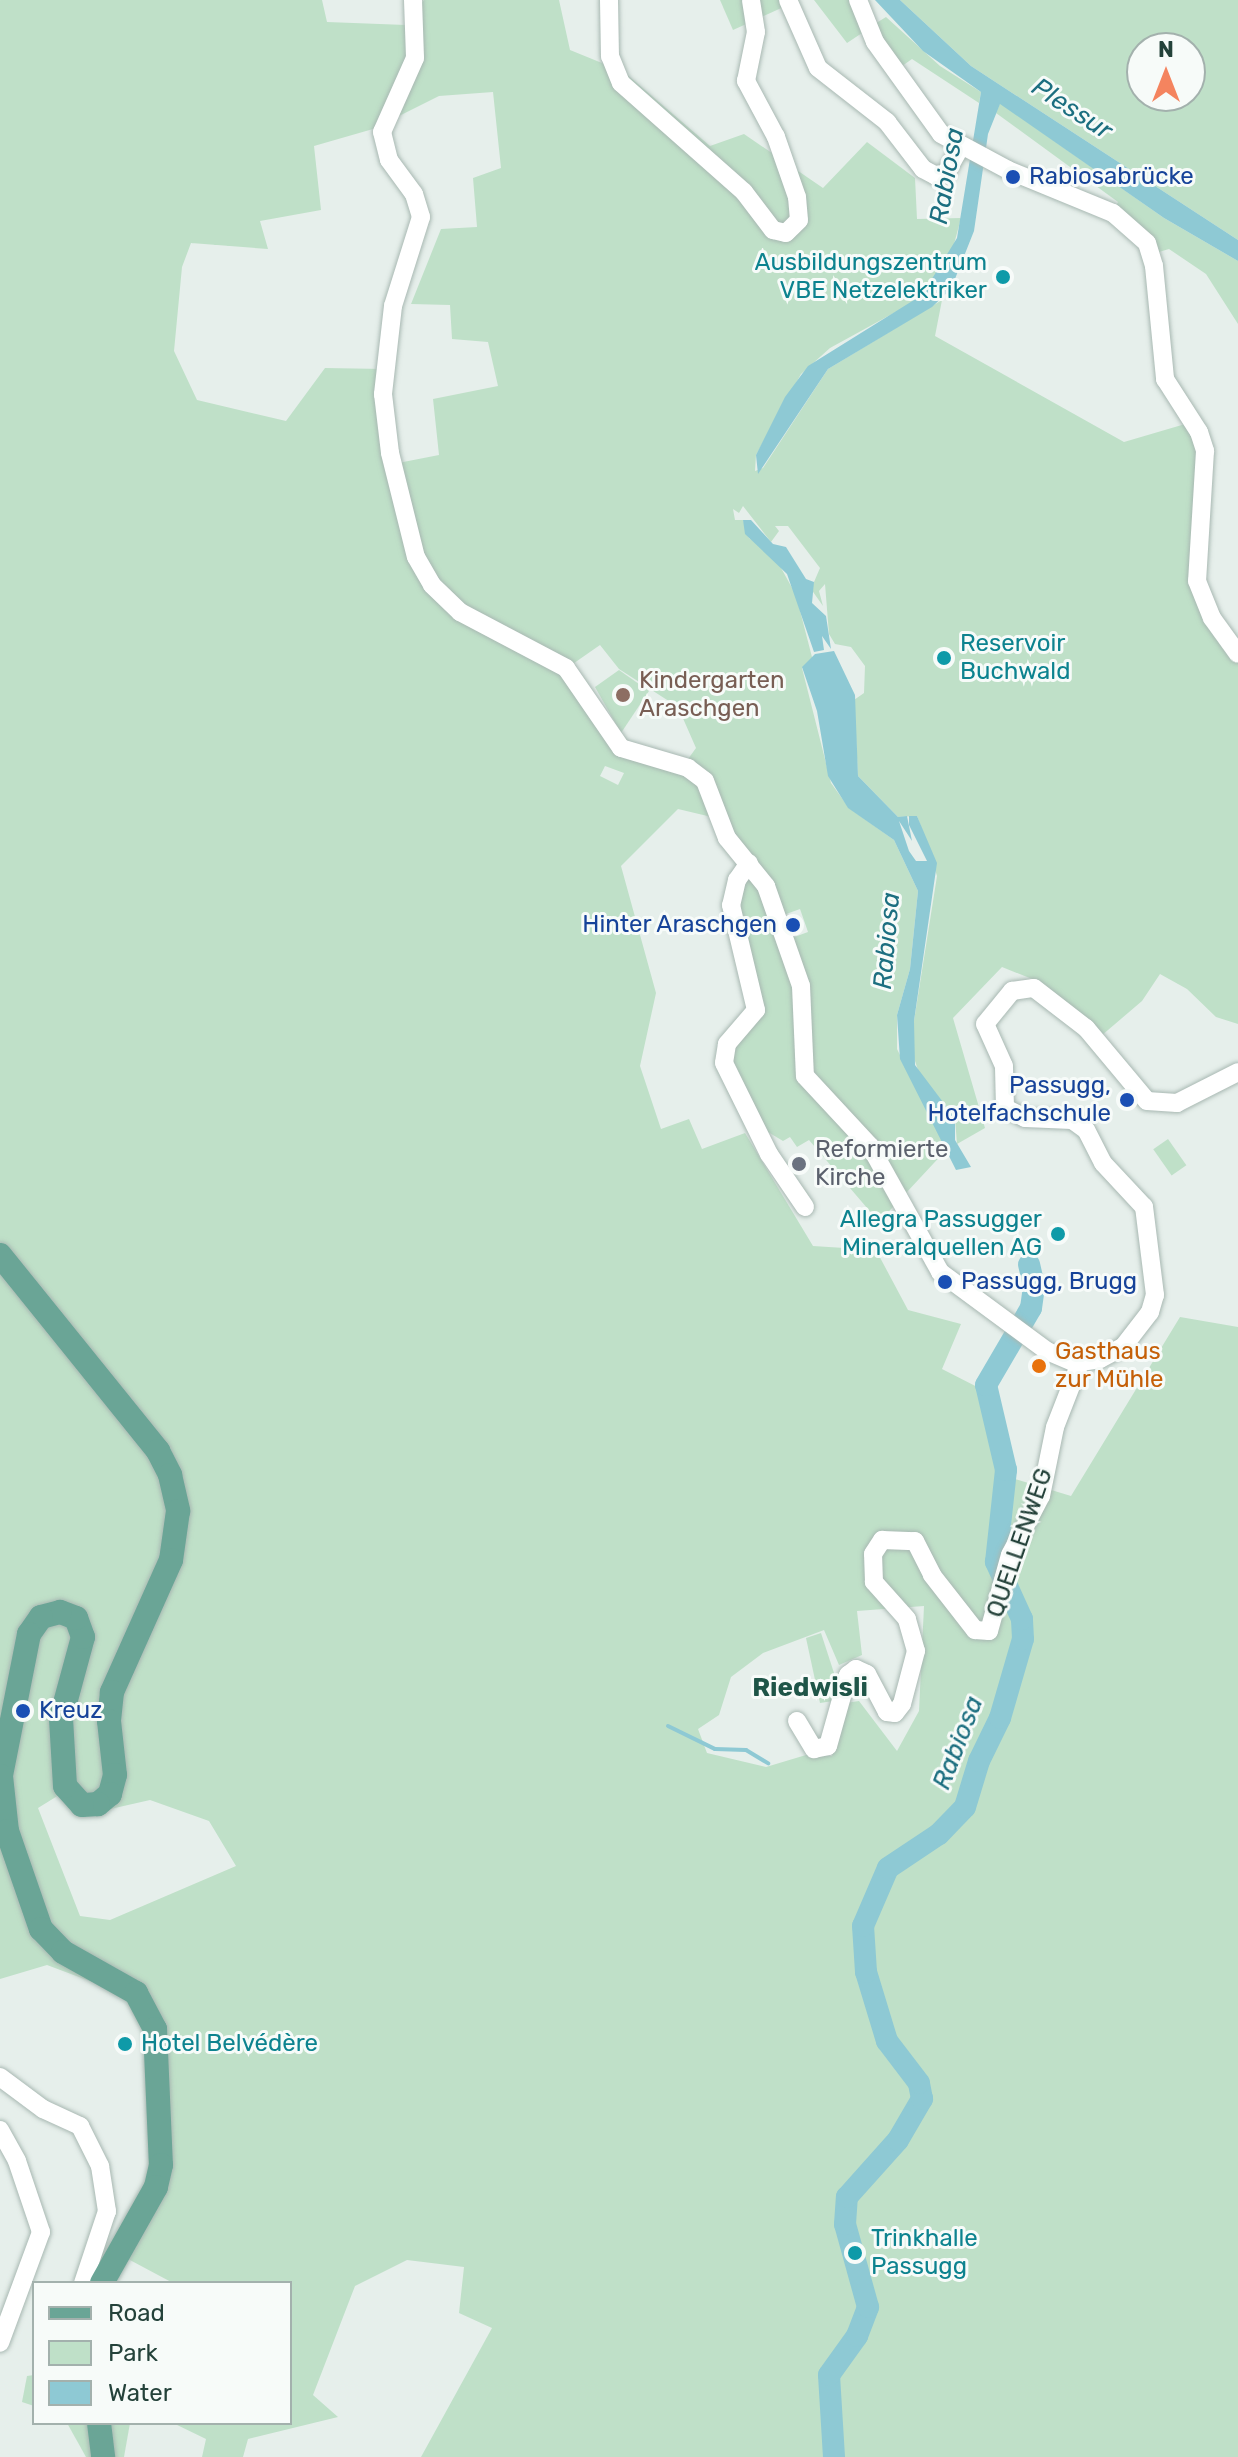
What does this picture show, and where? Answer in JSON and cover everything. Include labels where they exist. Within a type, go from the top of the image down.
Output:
[{"type":"main road","points":[[0,1255],[143,1431],[170,1475],[177,1536],[112,1692],[109,1721],[115,1775],[110,1794],[98,1804],[82,1805],[65,1786],[61,1718],[83,1637],[76,1618],[60,1612],[41,1617],[29,1634],[1,1776],[7,1831],[36,1920],[63,1952],[136,1993],[155,2029],[161,2165],[156,2187],[103,2281]]},
{"type":"main road","points":[[99,2425],[103,2457]]},
{"type":"street","points":[[413,0],[415,58],[387,112],[382,139],[389,160],[417,199],[421,222],[390,317],[383,394],[390,453],[416,557],[432,585],[460,612],[566,668],[621,748],[702,777],[713,794],[727,838],[766,886],[801,986],[802,1060],[808,1083],[870,1146],[940,1272],[1039,1346],[1080,1363],[1117,1352],[1150,1312],[1156,1280],[1148,1216],[1136,1195],[1103,1163],[1083,1126],[1008,1112],[1002,1098],[1004,1066],[986,1034],[987,1020],[1012,991],[1034,988],[1092,1034],[1134,1092],[1152,1103],[1172,1105],[1238,1072]]},
{"type":"street","points":[[609,0],[610,56],[621,83],[735,184],[773,230],[786,233],[799,220],[797,197],[776,137],[746,81],[756,32],[751,0]]},
{"type":"street","points":[[788,0],[818,68],[887,122],[923,169],[936,176],[946,173],[963,147]]},
{"type":"street","points":[[858,0],[875,42],[929,121],[963,147],[1113,213],[1143,238],[1154,266],[1165,379],[1199,432],[1205,460],[1200,591],[1238,654]]},
{"type":"street","points":[[749,863],[737,880],[731,905],[756,1010],[727,1044],[724,1063],[769,1154],[805,1207]]},
{"type":"street","name":"QUELLENWEG","points":[[797,1721],[814,1749],[828,1746],[847,1679],[856,1669],[867,1674],[892,1713],[910,1685],[916,1651],[907,1619],[874,1582],[873,1559],[878,1543],[892,1537],[915,1541],[932,1575],[975,1630],[987,1632],[1007,1566],[1041,1496],[1055,1427],[1080,1363]]},
{"type":"street","points":[[0,2077],[43,2109],[80,2126],[100,2166],[107,2211],[84,2281]]},
{"type":"street","points":[[0,2130],[17,2161],[41,2232],[0,2343]]},
{"type":"green space","points":[[0,0],[322,0],[327,22],[406,25],[424,0],[559,0],[570,50],[624,72],[710,146],[744,134],[823,188],[867,142],[915,178],[917,219],[961,218],[953,248],[932,286],[912,303],[830,348],[801,374],[756,455],[755,471],[763,468],[828,369],[942,300],[935,336],[1124,442],[1192,422],[1199,432],[1197,572],[1238,654],[1238,1024],[1216,1017],[1187,989],[1160,974],[1142,1001],[1101,1036],[1042,983],[1002,967],[953,1018],[985,1128],[957,1144],[955,1118],[919,1073],[914,1058],[914,1021],[937,876],[926,840],[917,816],[898,817],[858,776],[854,700],[864,693],[865,666],[851,647],[835,644],[829,634],[825,584],[819,591],[823,606],[811,589],[820,568],[788,526],[775,526],[779,531],[771,542],[743,506],[739,513],[733,509],[735,520],[743,520],[749,538],[775,557],[796,595],[813,661],[802,668],[831,783],[849,808],[894,840],[918,891],[910,969],[897,1015],[897,1049],[947,1149],[879,1222],[809,1140],[797,1147],[790,1137],[783,1141],[768,1132],[724,1059],[754,1016],[732,916],[749,863],[720,819],[678,809],[621,866],[656,993],[640,1066],[661,1129],[689,1119],[702,1149],[745,1133],[813,1246],[876,1250],[908,1310],[961,1324],[942,1369],[993,1395],[1015,1479],[1071,1496],[1180,1317],[1238,1327],[1238,2457],[421,2457],[492,2328],[459,2313],[464,2267],[407,2260],[355,2286],[313,2395],[338,2417],[248,2439],[243,2457],[202,2457],[206,2439],[177,2425],[292,2425],[292,2281],[169,2281],[128,2259],[152,2180],[155,2036],[135,1998],[47,1965],[0,1979]],"holes":[[[493,92],[501,168],[473,178],[477,227],[441,229],[411,304],[450,305],[452,339],[488,342],[498,386],[433,399],[439,455],[393,464],[384,369],[325,368],[286,421],[197,400],[174,351],[182,267],[191,243],[268,249],[260,221],[321,210],[314,146],[373,129],[439,96]],[[600,645],[619,669],[678,707],[696,748],[683,766],[609,737],[567,668]],[[605,766],[624,773],[618,785],[600,776]],[[800,909],[808,932],[786,940],[778,917]],[[924,1606],[919,1711],[897,1751],[859,1701],[846,1703],[832,1756],[806,1755],[766,1767],[707,1753],[698,1729],[719,1715],[731,1677],[763,1653],[824,1630],[839,1665],[862,1655],[857,1611]],[[59,1795],[84,1815],[150,1800],[209,1821],[236,1866],[110,1920],[80,1916],[38,1808]]]},
{"type":"green space","points":[[720,0],[799,0],[733,30]]},
{"type":"green space","points":[[814,0],[858,0],[868,28],[886,17],[940,66],[981,92],[979,103],[912,59],[895,71],[868,29],[847,43]]},
{"type":"green space","points":[[900,0],[1238,0],[1238,240],[971,66]]},
{"type":"green space","points":[[1000,103],[1164,218],[1238,261],[1238,324],[1206,274],[1169,249],[1152,254],[1113,213],[1118,202],[996,113]]},
{"type":"green space","name":"Kindergarten Araschgen","points":[[619,670],[649,691],[621,733],[595,687]]},
{"type":"green space","points":[[1168,1139],[1186,1165],[1172,1176],[1153,1149]]},
{"type":"green space","points":[[821,1633],[834,1673],[833,1701],[820,1703],[806,1638]]},
{"type":"green space","points":[[32,2375],[32,2405],[22,2402],[27,2376]]},
{"type":"green space","points":[[68,2425],[130,2425],[124,2457],[86,2457]]},
{"type":"water","points":[[875,0],[900,0],[971,66],[1238,240],[1238,261],[1164,218],[1000,104],[988,134],[974,231],[951,289],[932,307],[828,369],[758,474],[756,455],[785,397],[808,366],[922,295],[957,238],[981,92],[923,51]]},
{"type":"water","points":[[743,520],[751,520],[773,544],[786,547],[806,579],[814,582],[812,603],[826,616],[831,649],[822,636],[824,650],[814,652],[787,574],[745,534]]},
{"type":"water","points":[[834,651],[855,695],[858,776],[898,817],[907,816],[912,841],[899,821],[909,851],[916,861],[927,861],[909,825],[909,816],[917,816],[937,863],[914,1021],[915,1065],[955,1118],[955,1140],[971,1167],[956,1170],[900,1059],[897,1015],[910,969],[918,891],[894,840],[848,808],[828,776],[817,711],[802,667],[815,654]]},
{"type":"waterway","name":"Rabiosa","points":[[834,2457],[829,2375],[857,2336],[868,2307],[845,2224],[847,2197],[898,2140],[922,2099],[919,2083],[887,2041],[866,1972],[863,1926],[888,1868],[939,1834],[965,1807],[979,1761],[1000,1718],[1023,1639],[1022,1619],[996,1562],[1006,1470],[986,1385],[1031,1308],[1034,1286],[1029,1265]]},
{"type":"waterway","points":[[668,1726],[715,1749],[746,1750],[768,1763]]},
{"type":"place","name":"Rabiosabrücke","points":[[1013,177]]},
{"type":"place","name":"Ausbildungszentrum VBE Netzelektriker","points":[[1003,277]]},
{"type":"place","name":"Reservoir Buchwald","points":[[944,658]]},
{"type":"place","name":"Kindergarten Araschgen","points":[[623,695]]},
{"type":"place","name":"Hinter Araschgen","points":[[793,925]]},
{"type":"place","name":"Passugg, Hotelfachschule","points":[[1127,1100]]},
{"type":"place","name":"Reformierte Kirche","points":[[799,1164]]},
{"type":"place","name":"Allegra Passugger Mineralquellen AG","points":[[1058,1234]]},
{"type":"place","name":"Passugg, Brugg","points":[[945,1282]]},
{"type":"place","name":"Gasthaus zur Mühle","points":[[1039,1366]]},
{"type":"place","name":"Kreuz","points":[[23,1711]]},
{"type":"place","name":"Hotel Belvédère","points":[[125,2044]]},
{"type":"place","name":"Trinkhalle Passugg","points":[[855,2253]]},
{"type":"district","name":"Riedwisli","points":[[810,1688]]},
{"type":"water label","name":"Plessur","points":[[1072,109]]}]
